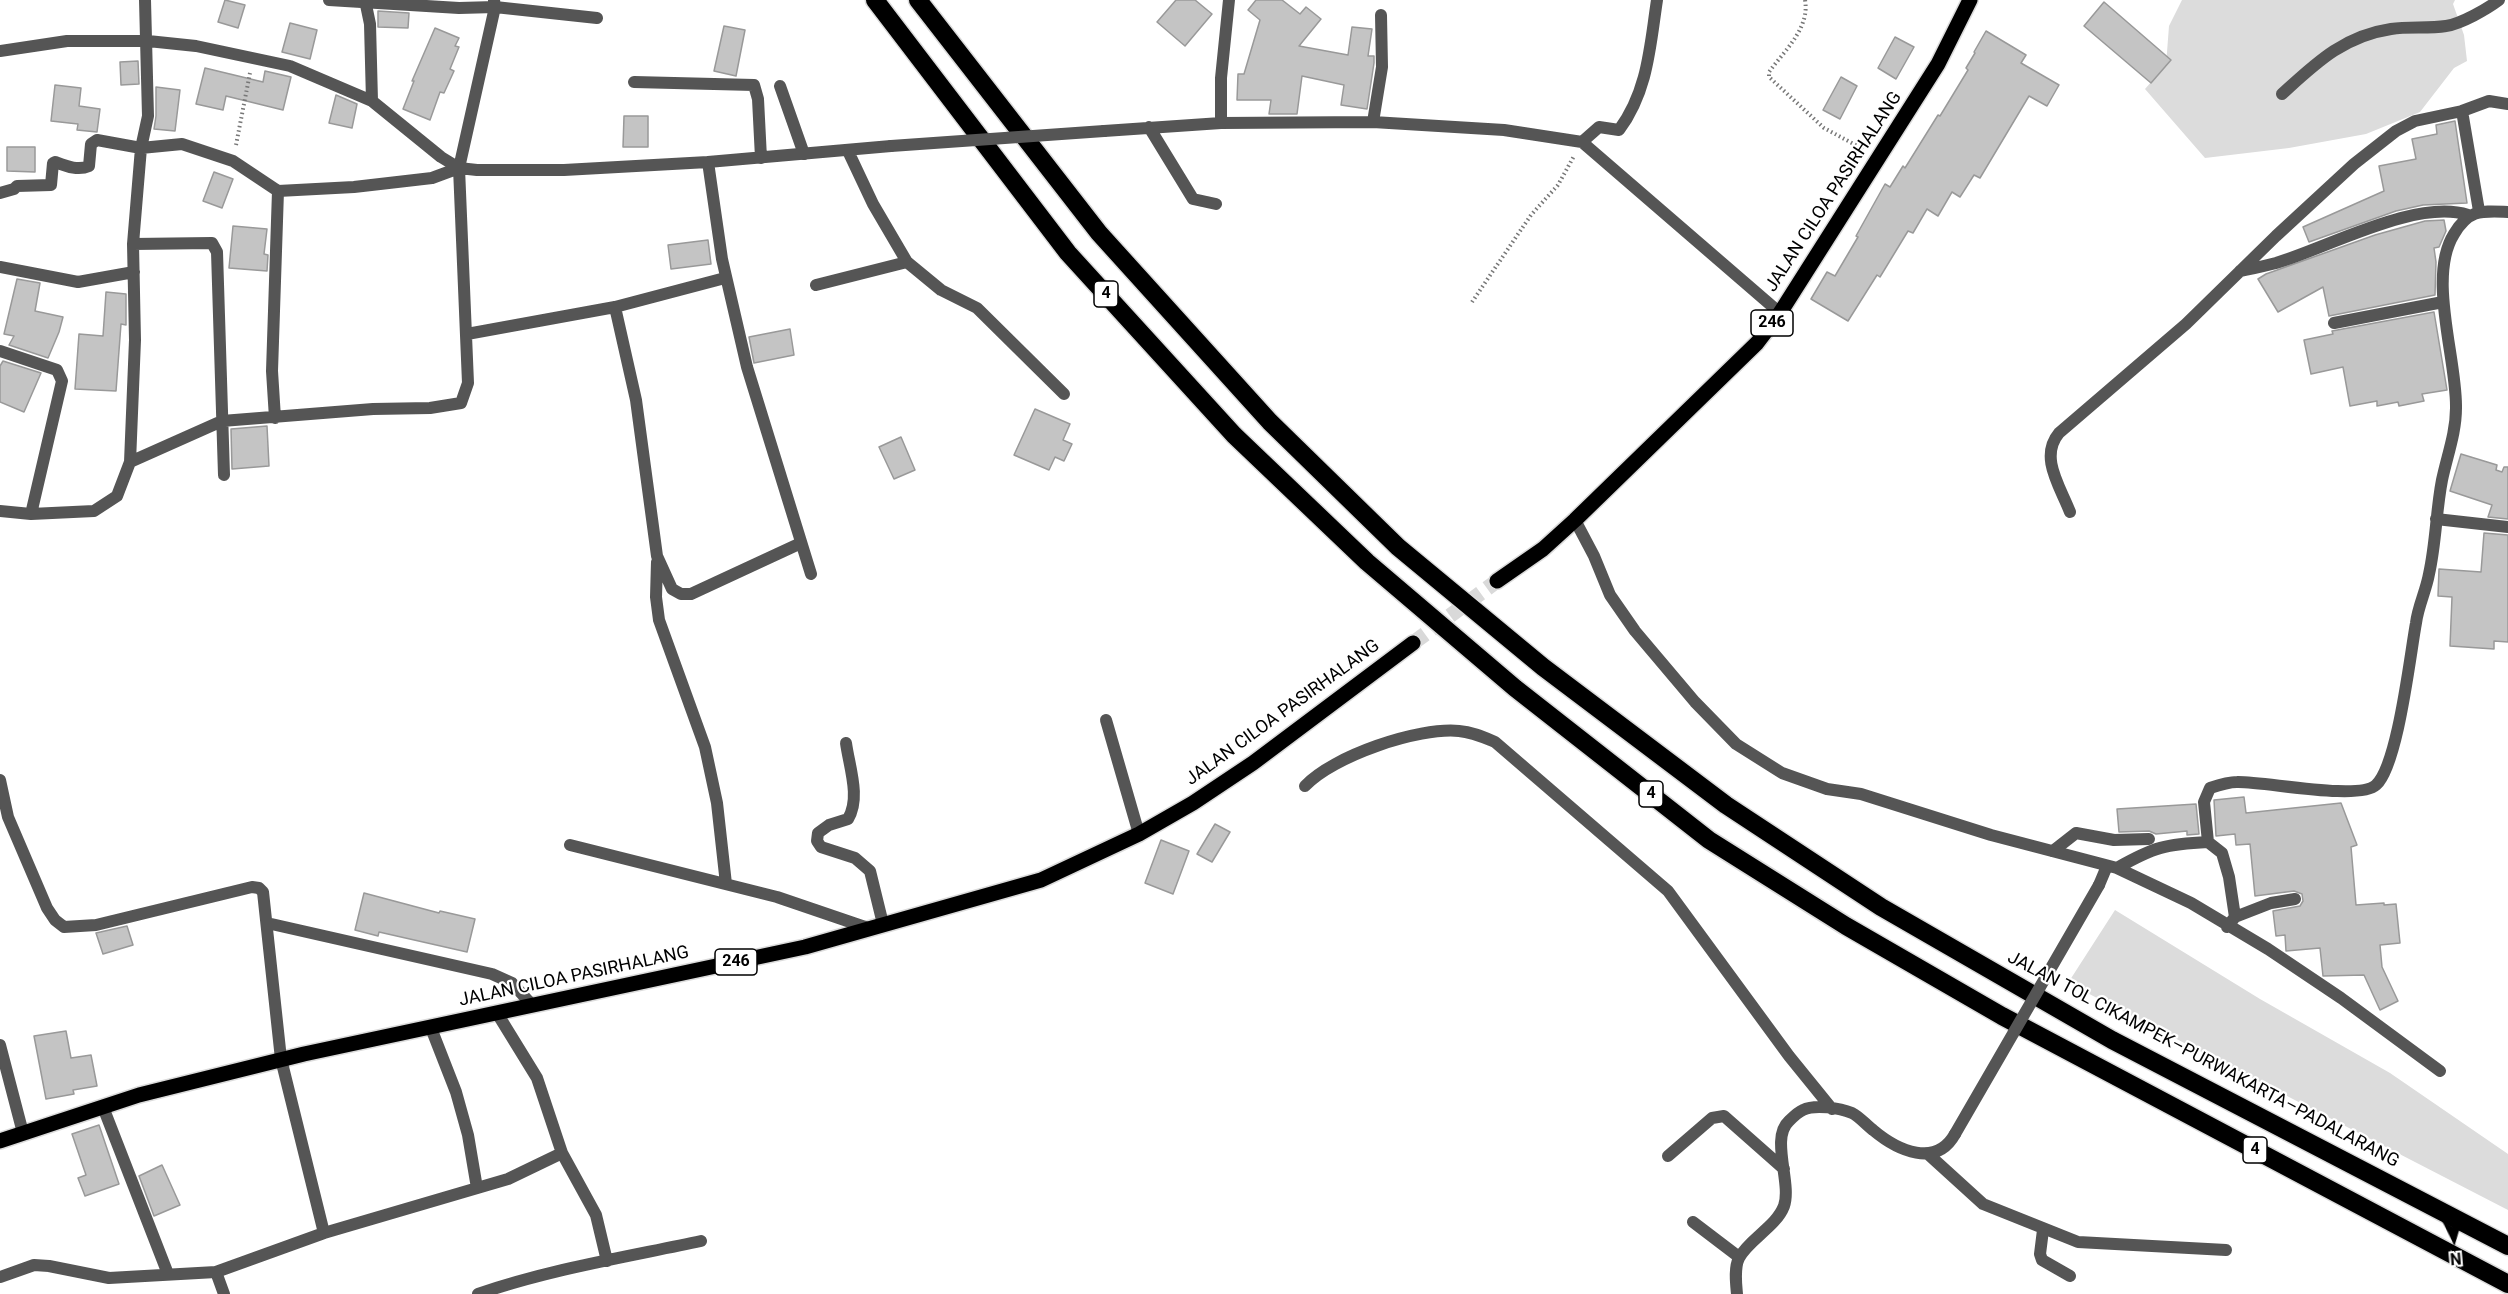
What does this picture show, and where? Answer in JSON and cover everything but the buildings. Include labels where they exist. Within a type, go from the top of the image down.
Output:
[{"type":"highway","name":"4","points":[[875,0],[1068,253],[1234,435],[1367,562],[1515,688],[1709,840],[1846,926],[2002,1016],[2508,1284]]},
{"type":"highway","name":"JALAN TOL CIKAMPEK–PURWAKARTA–PADALARANG","points":[[918,0],[1099,233],[1270,422],[1398,547],[1543,667],[1726,806],[1881,907],[2112,1040],[2508,1246]]},
{"type":"main road","name":"JALAN CILOA PASIRHALANG","points":[[1497,582],[1543,549],[1575,520],[1744,357],[1780,313],[1938,64],[1970,0]]},
{"type":"main road","name":"JALAN CILOA PASIRHALANG","points":[[0,1141],[139,1095],[281,1059],[805,947],[1041,880],[1139,834],[1193,803],[1254,762],[1413,643]]},
{"type":"street","points":[[0,511],[31,514],[94,511],[117,496],[130,462],[135,340],[133,244],[141,148],[148,116],[148,41],[145,0]]},
{"type":"street","points":[[329,0],[459,8],[495,3],[597,18]]},
{"type":"street","points":[[1221,123],[1221,78],[1230,0]]},
{"type":"street","points":[[1582,142],[1599,127],[1618,130],[1631,114],[1646,77],[1657,0]]},
{"type":"street","points":[[2282,94],[2328,53],[2360,38],[2390,29],[2448,26],[2490,7],[2499,0]]},
{"type":"street","points":[[365,1],[370,24],[372,101]]},
{"type":"street","points":[[130,462],[222,421],[372,409],[430,408],[461,403],[468,383],[459,168],[495,3]]},
{"type":"street","points":[[1372,122],[1382,68],[1382,15]]},
{"type":"street","points":[[0,51],[67,41],[148,41],[196,46],[290,66],[372,101],[441,157],[459,168],[477,170],[564,170],[708,162],[891,146],[1221,123],[1372,122],[1504,130],[1582,142],[1780,313]]},
{"type":"street","points":[[634,82],[754,85],[758,99],[761,158]]},
{"type":"street","points":[[780,86],[804,154]]},
{"type":"street","points":[[2070,512],[2049,460],[2051,442],[2059,433],[2186,324],[2324,191],[2396,131],[2415,121],[2462,111],[2489,101],[2508,104]]},
{"type":"street","points":[[2462,111],[2474,213]]},
{"type":"street","points":[[1149,128],[1193,199],[1216,204]]},
{"type":"street","points":[[0,193],[17,186],[51,185],[55,162],[69,167],[89,166],[92,141],[97,140],[141,148],[182,144],[233,161],[278,191],[354,188],[432,178],[459,168]]},
{"type":"street","points":[[848,150],[873,204],[907,262],[941,290],[977,308],[1064,394]]},
{"type":"street","points":[[708,162],[725,278],[747,367],[811,574]]},
{"type":"street","points":[[275,418],[272,370],[278,191]]},
{"type":"street","points":[[2240,271],[2276,263],[2379,224],[2433,212],[2454,210],[2474,213],[2508,212]]},
{"type":"street","points":[[2208,842],[2204,802],[2210,788],[2237,782],[2336,791],[2369,789],[2376,785],[2391,754],[2399,723],[2416,619],[2429,574],[2436,519],[2456,410],[2443,302],[2443,269],[2453,235],[2474,213]]},
{"type":"street","points":[[133,244],[212,243],[217,252],[224,475]]},
{"type":"street","points":[[816,285],[907,262]]},
{"type":"street","points":[[0,267],[78,282],[134,272]]},
{"type":"street","points":[[467,334],[615,307],[725,278]]},
{"type":"street","points":[[2334,323],[2443,302]]},
{"type":"street","points":[[615,307],[636,400],[657,556],[656,597],[659,620],[705,747],[717,803],[726,884]]},
{"type":"street","points":[[0,351],[57,370],[62,381],[31,514]]},
{"type":"street","points":[[2436,519],[2508,527]]},
{"type":"street","points":[[1575,520],[1594,556],[1610,595],[1635,631],[1695,702],[1736,744],[1782,773],[1827,789],[1861,794],[1991,835],[2112,867],[2191,903],[2231,922],[2341,998],[2440,1071]]},
{"type":"street","points":[[657,556],[672,589],[681,594],[691,594],[801,543]]},
{"type":"street","points":[[1106,720],[1139,834]]},
{"type":"street","points":[[1305,786],[1312,779],[1352,757],[1397,738],[1458,731],[1476,734],[1495,742],[1668,891],[1789,1056],[1832,1109]]},
{"type":"street","points":[[570,845],[777,897],[876,926],[870,871],[855,858],[821,847],[817,841],[818,833],[829,825],[848,819],[852,812],[855,801],[846,742]]},
{"type":"street","points":[[0,780],[8,817],[47,908],[55,920],[64,927],[96,925],[252,887],[259,888],[263,892],[281,1059],[324,1233]]},
{"type":"street","points":[[2053,851],[2076,833],[2114,840],[2149,839]]},
{"type":"street","points":[[1737,1294],[1739,1257],[1773,1222],[1784,1204],[1781,1135],[1786,1123],[1801,1110],[1810,1107],[1832,1109],[1854,1113],[1882,1137],[1907,1149],[1928,1154],[1945,1148],[2098,885],[2112,867],[2147,851],[2174,844],[2208,842],[2222,853],[2229,877],[2231,922]]},
{"type":"street","points":[[2231,922],[2271,903],[2295,899]]},
{"type":"street","points":[[267,923],[492,974],[512,984],[532,1005]]},
{"type":"street","points":[[497,1013],[537,1078],[562,1153],[596,1215],[607,1261]]},
{"type":"street","points":[[431,1028],[456,1092],[468,1135],[477,1188]]},
{"type":"street","points":[[0,1046],[23,1133]]},
{"type":"street","points":[[103,1107],[168,1274]]},
{"type":"street","points":[[1668,1156],[1712,1118],[1719,1115],[1724,1116],[1784,1169]]},
{"type":"street","points":[[0,1277],[34,1265],[109,1278],[216,1272],[324,1233],[508,1179],[538,1167],[562,1153]]},
{"type":"street","points":[[1928,1154],[1983,1204],[2043,1230],[2078,1242],[2226,1250]]},
{"type":"street","points":[[1693,1222],[1739,1257]]},
{"type":"street","points":[[2043,1230],[2040,1254],[2042,1260],[2070,1276]]},
{"type":"street","points":[[478,1294],[521,1280],[701,1241]]},
{"type":"street","points":[[216,1272],[224,1294]]},
{"type":"path","points":[[1805,0],[1806,17],[1800,31],[1769,72],[1768,77],[1824,128],[1879,158]]},
{"type":"path","points":[[233,161],[253,57]]},
{"type":"path","points":[[1472,302],[1531,215],[1558,185],[1582,142]]},
{"type":"shaded area","points":[[2182,0],[2455,0],[2453,4],[2464,35],[2467,61],[2454,68],[2420,112],[2366,134],[2289,148],[2205,158],[2145,89],[2166,65],[2169,26]]},
{"type":"shaded area","points":[[2115,910],[2260,999],[2390,1073],[2508,1154],[2508,1210],[2068,983]]},
{"type":"tunnel","points":[[1413,643],[1497,581]]}]
